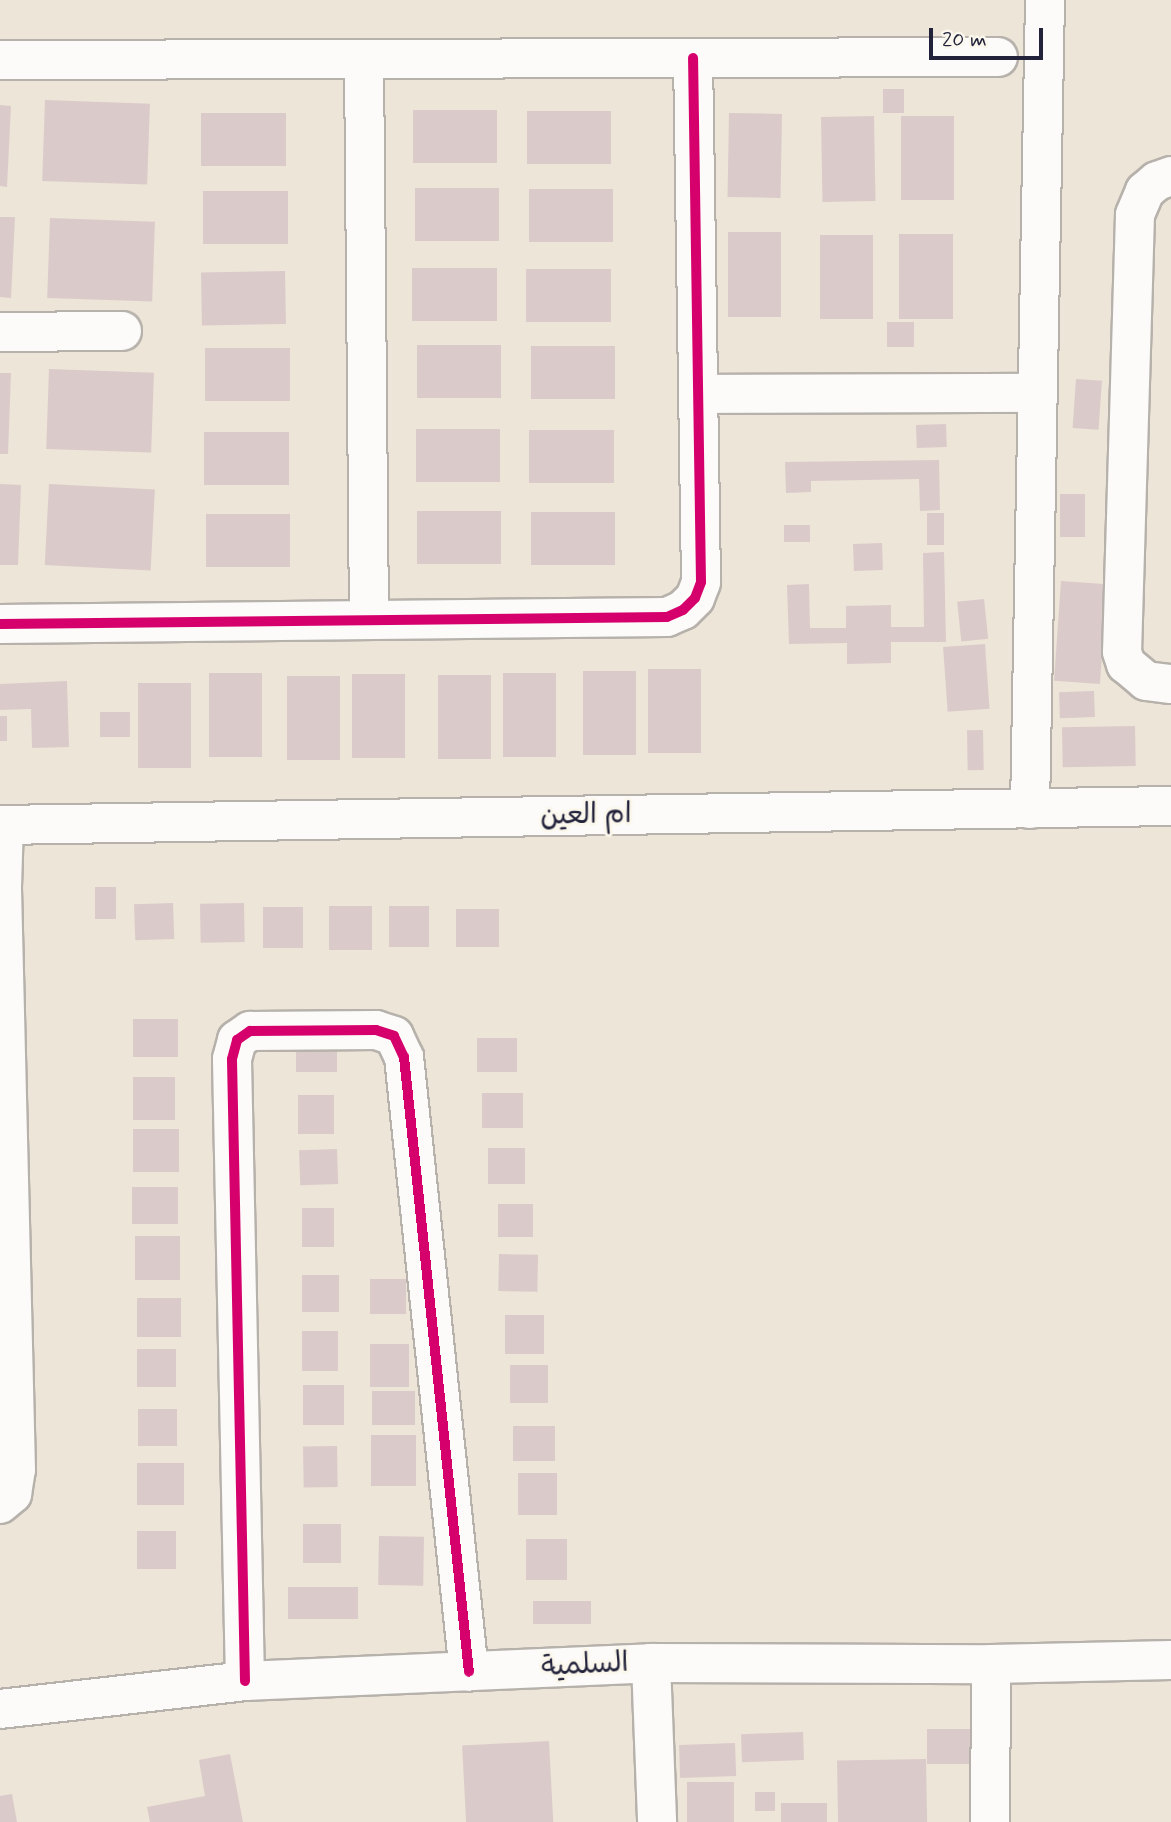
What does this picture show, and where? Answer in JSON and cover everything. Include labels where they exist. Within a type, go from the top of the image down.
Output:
[{"type":"street","points":[[1030,809],[1045,0]]},
{"type":"street","points":[[0,60],[998,57]]},
{"type":"street","points":[[0,624],[369,618],[667,617],[683,610],[695,598],[701,582],[693,58]]},
{"type":"street","points":[[364,60],[369,618]]},
{"type":"street","points":[[1171,176],[1157,181],[1146,191],[1135,215],[1122,652],[1126,664],[1146,681],[1171,684]]},
{"type":"street","points":[[0,332],[122,331]]},
{"type":"street","points":[[700,394],[1038,393]]},
{"type":"street","name":"ام العين","points":[[2,825],[1171,806]]},
{"type":"street","points":[[0,1504],[12,1494],[16,1470],[2,825]]},
{"type":"street","points":[[245,1681],[232,1059],[237,1040],[250,1031],[376,1030],[394,1036],[404,1057],[469,1672]]},
{"type":"street","name":"السلمية","points":[[0,1709],[245,1681],[651,1663],[991,1664],[1171,1660]]},
{"type":"street","points":[[651,1663],[657,1822]]},
{"type":"street","points":[[990,1822],[991,1664]]},
{"type":"building","points":[[883,89],[904,89],[904,113],[883,113]]},
{"type":"building","points":[[45,100],[150,104],[147,185],[42,181]]},
{"type":"building","points":[[0,105],[11,106],[7,187],[0,186]]},
{"type":"building","points":[[413,110],[497,110],[497,163],[413,163]]},
{"type":"building","points":[[527,111],[611,111],[611,164],[527,164]]},
{"type":"building","points":[[201,113],[286,113],[286,166],[201,166]]},
{"type":"building","points":[[729,113],[782,114],[781,198],[728,197]]},
{"type":"building","points":[[874,116],[875,201],[822,202],[821,117]]},
{"type":"building","points":[[901,116],[954,116],[954,200],[901,200]]},
{"type":"building","points":[[415,188],[499,188],[499,241],[415,241]]},
{"type":"building","points":[[529,189],[613,189],[613,242],[529,242]]},
{"type":"building","points":[[203,191],[288,191],[288,244],[203,244]]},
{"type":"building","points":[[0,217],[15,217],[11,298],[0,297]]},
{"type":"building","points":[[50,218],[155,222],[152,302],[47,298]]},
{"type":"building","points":[[728,232],[781,232],[781,317],[728,317]]},
{"type":"building","points":[[899,234],[953,234],[953,319],[899,319]]},
{"type":"building","points":[[820,235],[873,235],[873,319],[820,319]]},
{"type":"building","points":[[412,268],[497,268],[497,321],[412,321]]},
{"type":"building","points":[[526,269],[611,269],[611,322],[526,322]]},
{"type":"building","points":[[285,271],[286,324],[202,325],[201,272]]},
{"type":"building","points":[[887,322],[914,322],[914,347],[887,347]]},
{"type":"building","points":[[417,345],[501,345],[501,398],[417,398]]},
{"type":"building","points":[[531,346],[615,346],[615,399],[531,399]]},
{"type":"building","points":[[205,348],[290,348],[290,401],[205,401]]},
{"type":"building","points":[[49,369],[154,373],[151,453],[46,449]]},
{"type":"building","points":[[0,373],[11,373],[8,454],[0,454]]},
{"type":"building","points":[[1076,379],[1102,381],[1099,430],[1073,428]]},
{"type":"building","points":[[946,424],[947,447],[917,448],[916,425]]},
{"type":"building","points":[[416,429],[500,429],[500,482],[416,482]]},
{"type":"building","points":[[529,430],[614,430],[614,483],[529,483]]},
{"type":"building","points":[[204,432],[289,432],[289,485],[204,485]]},
{"type":"building","points":[[939,460],[940,510],[920,511],[919,479],[811,481],[811,492],[786,493],[785,462]]},
{"type":"building","points":[[0,484],[21,485],[18,565],[0,565]]},
{"type":"building","points":[[49,484],[155,490],[151,570],[45,565]]},
{"type":"building","points":[[1060,494],[1085,494],[1085,537],[1060,537]]},
{"type":"building","points":[[417,511],[501,511],[501,564],[417,564]]},
{"type":"building","points":[[531,512],[615,512],[615,565],[531,565]]},
{"type":"building","points":[[927,513],[944,513],[944,545],[927,545]]},
{"type":"building","points":[[206,514],[290,514],[290,567],[206,567]]},
{"type":"building","points":[[784,525],[810,525],[810,542],[784,542]]},
{"type":"building","points":[[882,543],[883,570],[854,571],[853,544]]},
{"type":"building","points":[[944,552],[946,642],[891,642],[891,663],[847,664],[847,643],[789,644],[787,585],[809,584],[810,628],[846,628],[846,606],[891,605],[891,627],[924,627],[923,553]]},
{"type":"building","points":[[1061,581],[1107,584],[1100,684],[1054,681]]},
{"type":"building","points":[[984,599],[988,639],[961,642],[957,602]]},
{"type":"building","points":[[985,644],[990,709],[948,712],[943,647]]},
{"type":"building","points":[[648,669],[701,669],[701,753],[648,753]]},
{"type":"building","points":[[583,671],[636,671],[636,755],[583,755]]},
{"type":"building","points":[[209,673],[262,673],[262,757],[209,757]]},
{"type":"building","points":[[503,673],[556,673],[556,757],[503,757]]},
{"type":"building","points":[[352,674],[405,674],[405,758],[352,758]]},
{"type":"building","points":[[438,675],[491,675],[491,759],[438,759]]},
{"type":"building","points":[[287,676],[340,676],[340,760],[287,760]]},
{"type":"building","points":[[67,681],[69,747],[32,748],[31,709],[0,710],[0,684]]},
{"type":"building","points":[[138,683],[191,683],[191,768],[138,768]]},
{"type":"building","points":[[1094,691],[1095,717],[1060,718],[1059,692]]},
{"type":"building","points":[[100,712],[130,712],[130,737],[100,737]]},
{"type":"building","points":[[0,716],[7,716],[7,741],[0,741]]},
{"type":"building","points":[[1135,726],[1136,766],[1063,767],[1062,727]]},
{"type":"building","points":[[967,730],[983,730],[984,770],[968,770]]},
{"type":"building","points":[[95,887],[116,887],[116,919],[95,919]]},
{"type":"building","points":[[173,903],[174,939],[135,940],[134,904]]},
{"type":"building","points":[[244,903],[245,942],[201,943],[200,904]]},
{"type":"building","points":[[329,906],[372,906],[372,950],[329,950]]},
{"type":"building","points":[[389,906],[429,906],[429,947],[389,947]]},
{"type":"building","points":[[263,907],[303,907],[303,948],[263,948]]},
{"type":"building","points":[[456,909],[499,909],[499,947],[456,947]]},
{"type":"building","points":[[133,1019],[178,1019],[178,1057],[133,1057]]},
{"type":"building","points":[[296,1037],[337,1037],[337,1072],[296,1072]]},
{"type":"building","points":[[477,1038],[517,1038],[517,1072],[477,1072]]},
{"type":"building","points":[[133,1077],[175,1077],[175,1120],[133,1120]]},
{"type":"building","points":[[482,1093],[523,1093],[523,1128],[482,1128]]},
{"type":"building","points":[[298,1095],[334,1095],[334,1134],[298,1134]]},
{"type":"building","points":[[133,1129],[179,1129],[179,1172],[133,1172]]},
{"type":"building","points":[[488,1148],[525,1148],[525,1184],[488,1184]]},
{"type":"building","points":[[337,1149],[338,1184],[300,1185],[299,1150]]},
{"type":"building","points":[[132,1187],[178,1187],[178,1224],[132,1224]]},
{"type":"building","points":[[498,1204],[533,1204],[533,1237],[498,1237]]},
{"type":"building","points":[[302,1208],[334,1208],[334,1247],[302,1247]]},
{"type":"building","points":[[135,1236],[180,1236],[180,1280],[135,1280]]},
{"type":"building","points":[[499,1254],[538,1255],[537,1292],[498,1291]]},
{"type":"building","points":[[302,1275],[339,1275],[339,1312],[302,1312]]},
{"type":"building","points":[[370,1279],[406,1279],[406,1314],[370,1314]]},
{"type":"building","points":[[137,1298],[181,1298],[181,1337],[137,1337]]},
{"type":"building","points":[[505,1315],[544,1315],[544,1354],[505,1354]]},
{"type":"building","points":[[302,1331],[338,1331],[338,1371],[302,1371]]},
{"type":"building","points":[[370,1344],[409,1344],[409,1387],[370,1387]]},
{"type":"building","points":[[137,1349],[176,1349],[176,1387],[137,1387]]},
{"type":"building","points":[[510,1365],[548,1365],[548,1403],[510,1403]]},
{"type":"building","points":[[303,1385],[344,1385],[344,1425],[303,1425]]},
{"type":"building","points":[[372,1391],[415,1391],[415,1425],[372,1425]]},
{"type":"building","points":[[138,1409],[177,1409],[177,1446],[138,1446]]},
{"type":"building","points":[[513,1426],[555,1426],[555,1461],[513,1461]]},
{"type":"building","points":[[371,1435],[416,1435],[416,1486],[371,1486]]},
{"type":"building","points":[[337,1446],[338,1487],[304,1488],[303,1447]]},
{"type":"building","points":[[137,1463],[184,1463],[184,1505],[137,1505]]},
{"type":"building","points":[[518,1473],[557,1473],[557,1515],[518,1515]]},
{"type":"building","points":[[303,1524],[341,1524],[341,1563],[303,1563]]},
{"type":"building","points":[[137,1531],[176,1531],[176,1569],[137,1569]]},
{"type":"building","points":[[379,1536],[424,1537],[423,1586],[378,1585]]},
{"type":"building","points":[[526,1539],[567,1539],[567,1580],[526,1580]]},
{"type":"building","points":[[288,1587],[358,1587],[358,1619],[288,1619]]},
{"type":"building","points":[[533,1601],[591,1601],[591,1624],[533,1624]]},
{"type":"building","points":[[927,1729],[980,1729],[980,1764],[927,1764]]},
{"type":"building","points":[[803,1732],[804,1760],[742,1762],[741,1734]]},
{"type":"building","points":[[549,1741],[553,1822],[466,1822],[462,1746]]},
{"type":"building","points":[[735,1743],[736,1776],[680,1778],[679,1745]]},
{"type":"building","points":[[230,1754],[243,1822],[150,1822],[147,1807],[205,1796],[199,1760]]},
{"type":"building","points":[[926,1759],[927,1822],[838,1822],[837,1761]]},
{"type":"building","points":[[687,1782],[734,1782],[734,1822],[687,1822]]},
{"type":"building","points":[[755,1792],[775,1792],[775,1811],[755,1811]]},
{"type":"building","points":[[12,1794],[17,1822],[0,1822],[0,1796]]},
{"type":"building","points":[[781,1803],[827,1803],[827,1822],[781,1822]]},
{"type":"cycle path","points":[[0,624],[667,617],[683,610],[695,598],[701,582],[693,58]]},
{"type":"cycle path","points":[[245,1681],[232,1059],[237,1040],[250,1031],[376,1030],[394,1036],[404,1057],[469,1672]]}]
